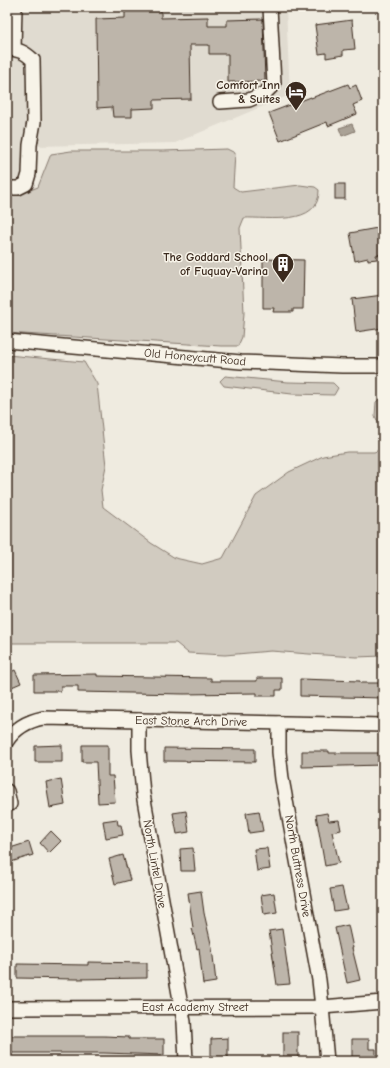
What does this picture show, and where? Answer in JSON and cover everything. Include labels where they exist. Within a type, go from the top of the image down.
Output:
[{"type":"street","points":[[7,188],[18,188],[26,184],[29,174],[30,145],[34,122],[33,60],[26,53],[11,48],[15,7]]},
{"type":"street","points":[[220,102],[249,100],[265,93],[274,84],[270,7]]},
{"type":"street","name":"Old Honeycutt Road","points":[[7,341],[242,362],[383,366]]},
{"type":"street","name":"East Stone Arch Drive","points":[[7,741],[12,733],[21,726],[31,721],[43,718],[383,725]]},
{"type":"street","name":"North Lintel Drive","points":[[139,720],[139,750],[143,794],[182,1008],[186,1061]]},
{"type":"street","name":"North Buttress Drive","points":[[279,723],[279,752],[282,779],[322,1007],[327,1061]]},
{"type":"street","points":[[7,791],[10,804]]},
{"type":"street","name":"East Academy Street","points":[[7,1008],[322,1007],[383,1002]]},
{"type":"shaded area","points":[[7,7],[286,7],[290,95],[175,143],[36,146],[35,193],[7,193]]},
{"type":"shaded area","points":[[352,124],[355,131],[342,136],[339,128]]},
{"type":"shaded area","points":[[227,149],[235,153],[233,187],[241,192],[300,185],[315,187],[319,190],[317,202],[311,210],[302,215],[290,218],[244,218],[240,228],[244,313],[242,337],[238,346],[7,333],[7,195],[18,195],[38,187],[51,154],[71,151]]},
{"type":"shaded area","points":[[7,355],[84,362],[97,384],[106,466],[101,490],[103,507],[151,543],[175,558],[202,564],[223,558],[256,496],[289,472],[323,456],[347,452],[374,452],[383,449],[383,656],[356,657],[271,651],[225,655],[188,653],[176,643],[7,643]]},
{"type":"shaded area","points":[[225,376],[288,382],[333,383],[338,388],[334,395],[292,394],[224,386],[220,381]]},
{"type":"shaded area","points":[[383,396],[383,433],[375,416],[376,402]]},
{"type":"building","points":[[125,10],[161,10],[161,18],[208,17],[208,26],[227,26],[227,20],[263,19],[265,81],[228,82],[228,54],[209,54],[209,45],[190,45],[191,99],[154,100],[154,108],[132,109],[132,117],[113,117],[112,107],[97,108],[96,19],[125,18]]},
{"type":"building","points":[[352,20],[355,49],[343,50],[343,55],[326,58],[326,53],[319,54],[315,25]]},
{"type":"building","name":"Comfort Inn & Suites","points":[[348,84],[350,88],[356,85],[362,101],[353,105],[357,114],[328,126],[327,122],[280,141],[269,113]]},
{"type":"building","points":[[335,184],[345,184],[345,199],[335,199]]},
{"type":"building","points":[[383,227],[383,254],[376,255],[377,259],[368,260],[368,258],[355,261],[350,233]]},
{"type":"building","name":"The Goddard School of Fuquay-Varina","points":[[263,259],[304,260],[303,309],[293,309],[293,312],[273,312],[274,308],[263,308]]},
{"type":"building","points":[[383,295],[383,328],[356,332],[352,299]]},
{"type":"building","points":[[15,670],[21,683],[7,689],[7,674]]},
{"type":"building","points":[[97,674],[97,676],[211,678],[211,681],[257,681],[257,678],[282,678],[282,690],[276,690],[276,696],[257,696],[257,693],[184,694],[78,692],[78,686],[61,686],[61,691],[34,691],[34,675]]},
{"type":"building","points":[[300,679],[383,683],[383,698],[300,696]]},
{"type":"building","points":[[62,745],[62,762],[35,762],[35,746]]},
{"type":"building","points":[[82,745],[108,745],[108,776],[113,776],[115,802],[98,803],[96,762],[82,762]]},
{"type":"building","points":[[164,748],[255,749],[255,762],[164,761]]},
{"type":"building","points":[[302,751],[329,751],[329,753],[383,753],[383,765],[302,767]]},
{"type":"building","points":[[61,779],[65,805],[50,808],[46,782]]},
{"type":"building","points":[[186,811],[189,832],[177,834],[173,813]]},
{"type":"building","points":[[259,811],[263,831],[249,833],[246,813]]},
{"type":"building","points":[[327,813],[329,821],[339,820],[341,830],[332,832],[339,863],[325,866],[316,815]]},
{"type":"building","points":[[117,819],[118,825],[121,825],[123,835],[106,838],[103,821]]},
{"type":"building","points":[[51,831],[61,841],[49,853],[40,843]]},
{"type":"building","points":[[29,842],[33,855],[11,862],[7,849]]},
{"type":"building","points":[[193,848],[195,871],[181,871],[180,849]]},
{"type":"building","points":[[267,848],[270,869],[257,871],[254,849]]},
{"type":"building","points":[[123,855],[130,880],[115,884],[109,859]]},
{"type":"building","points":[[342,887],[347,909],[334,911],[330,889]]},
{"type":"building","points":[[201,891],[204,913],[212,948],[216,982],[203,984],[199,948],[197,949],[192,928],[188,893]]},
{"type":"building","points":[[274,893],[277,913],[264,915],[261,895]]},
{"type":"building","points":[[348,925],[360,980],[347,983],[335,928]]},
{"type":"building","points":[[282,929],[290,984],[277,985],[269,931]]},
{"type":"building","points":[[88,962],[147,963],[147,978],[17,978],[17,964],[88,965]]},
{"type":"building","points":[[283,1032],[298,1032],[298,1058],[283,1058]]},
{"type":"building","points":[[7,1036],[104,1036],[129,1037],[129,1039],[164,1039],[164,1055],[104,1053],[7,1053]]},
{"type":"building","points":[[228,1038],[228,1061],[211,1060],[211,1039]]},
{"type":"building","points":[[352,1039],[369,1039],[369,1049],[376,1049],[376,1057],[370,1057],[370,1061],[358,1061],[358,1057],[352,1057]]},
{"type":"place","name":"Comfort Inn & Suites","points":[[296,112]]},
{"type":"place","name":"The Goddard School of Fuquay-Varina","points":[[283,284]]}]
